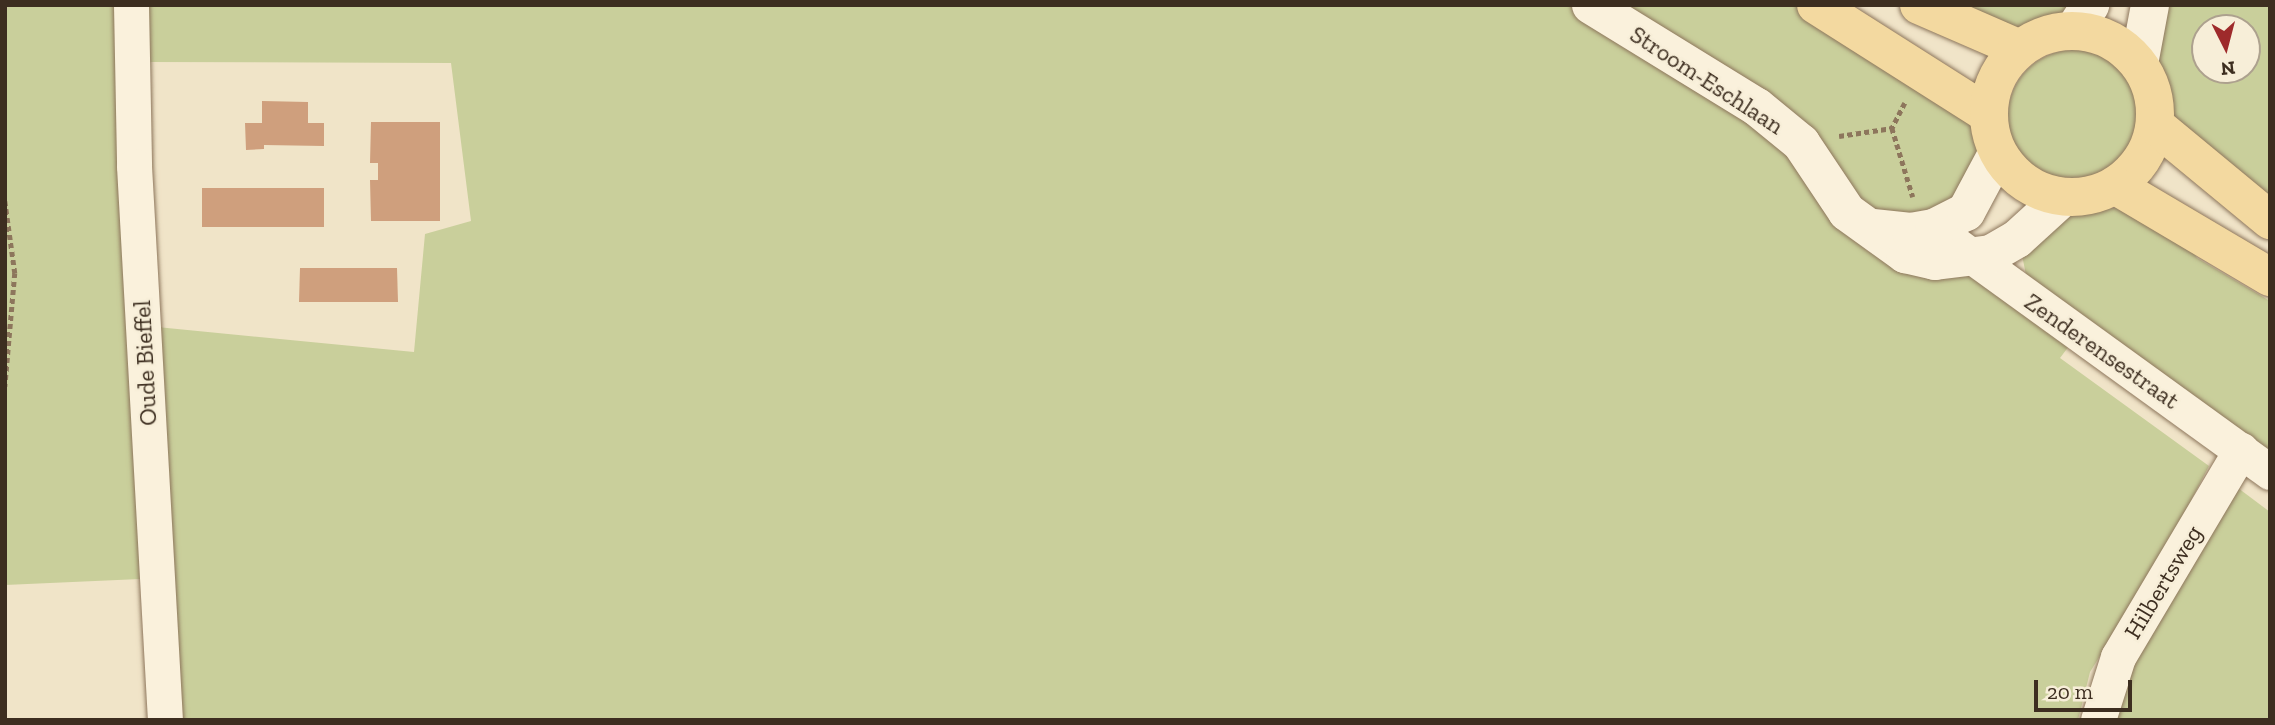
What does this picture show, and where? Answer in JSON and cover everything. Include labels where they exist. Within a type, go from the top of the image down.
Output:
[{"type":"main road","points":[[1816,5],[1988,114]]},
{"type":"main road","points":[[1919,5],[2020,49]]},
{"type":"main road","points":[[2082,18],[2099,35],[2139,64],[2155,103],[2155,125],[2142,159],[2116,186],[2097,194],[2063,197],[2032,188],[2012,173],[1997,153],[1988,114],[1992,90],[2003,67],[2020,49],[2036,38],[2082,18]]},
{"type":"main road","points":[[2155,125],[2270,220]]},
{"type":"main road","points":[[2116,186],[2270,277]]},
{"type":"street","name":"Oude Bieffel","points":[[131,5],[134,166],[165,720]]},
{"type":"street","name":"Stroom-Eschlaan","points":[[1591,5],[1703,71],[1801,143],[1847,212],[1905,254],[1935,261],[1975,260],[2017,239],[2063,197]]},
{"type":"street","points":[[2139,64],[2150,5]]},
{"type":"street","points":[[1867,228],[1911,232],[1934,228],[1966,212],[1997,153]]},
{"type":"street","name":"Zenderensestraat","points":[[1934,228],[2270,472]]},
{"type":"street","name":"Hilbertsweg","points":[[2098,720],[2118,657],[2242,450]]},
{"type":"path","points":[[1801,143],[1892,128],[1917,207],[1934,228]]},
{"type":"path","points":[[5,201],[15,272],[5,387]]},
{"type":"green space","points":[[5,5],[117,5],[140,579],[5,585]]},
{"type":"green space","points":[[143,5],[1568,5],[1740,114],[1783,148],[1866,250],[1889,263],[1961,270],[2069,346],[2060,358],[2209,466],[2163,554],[2090,672],[2078,720],[175,720],[157,327],[414,352],[425,234],[471,221],[451,63],[146,62]]},
{"type":"green space","points":[[1627,5],[1795,5],[1971,117],[1980,154],[1961,203],[1884,218]]},
{"type":"green space","points":[[1944,5],[2073,5],[2058,17],[2015,30]]},
{"type":"green space","points":[[2161,5],[2270,5],[2270,203],[2173,119],[2158,65]]},
{"type":"green space","points":[[2074,50],[2099,55],[2120,70],[2135,91],[2140,116],[2135,141],[2120,162],[2099,177],[2074,182],[2049,177],[2028,162],[2013,141],[2008,116],[2013,91],[2028,70],[2049,55]]},
{"type":"green space","points":[[2102,208],[2120,208],[2186,241],[2197,258],[2270,301],[2270,453],[2027,280],[2022,255],[2061,219]]},
{"type":"green space","points":[[2230,482],[2270,512],[2270,720],[2103,720]]},
{"type":"building","points":[[262,101],[308,102],[308,123],[324,123],[324,146],[264,145],[264,149],[246,150],[245,123],[262,123]]},
{"type":"building","points":[[371,122],[440,122],[440,221],[371,221],[370,180],[378,180],[378,163],[370,163]]},
{"type":"building","points":[[202,188],[324,188],[324,227],[202,227]]},
{"type":"building","points":[[300,268],[397,268],[398,302],[299,302]]}]
